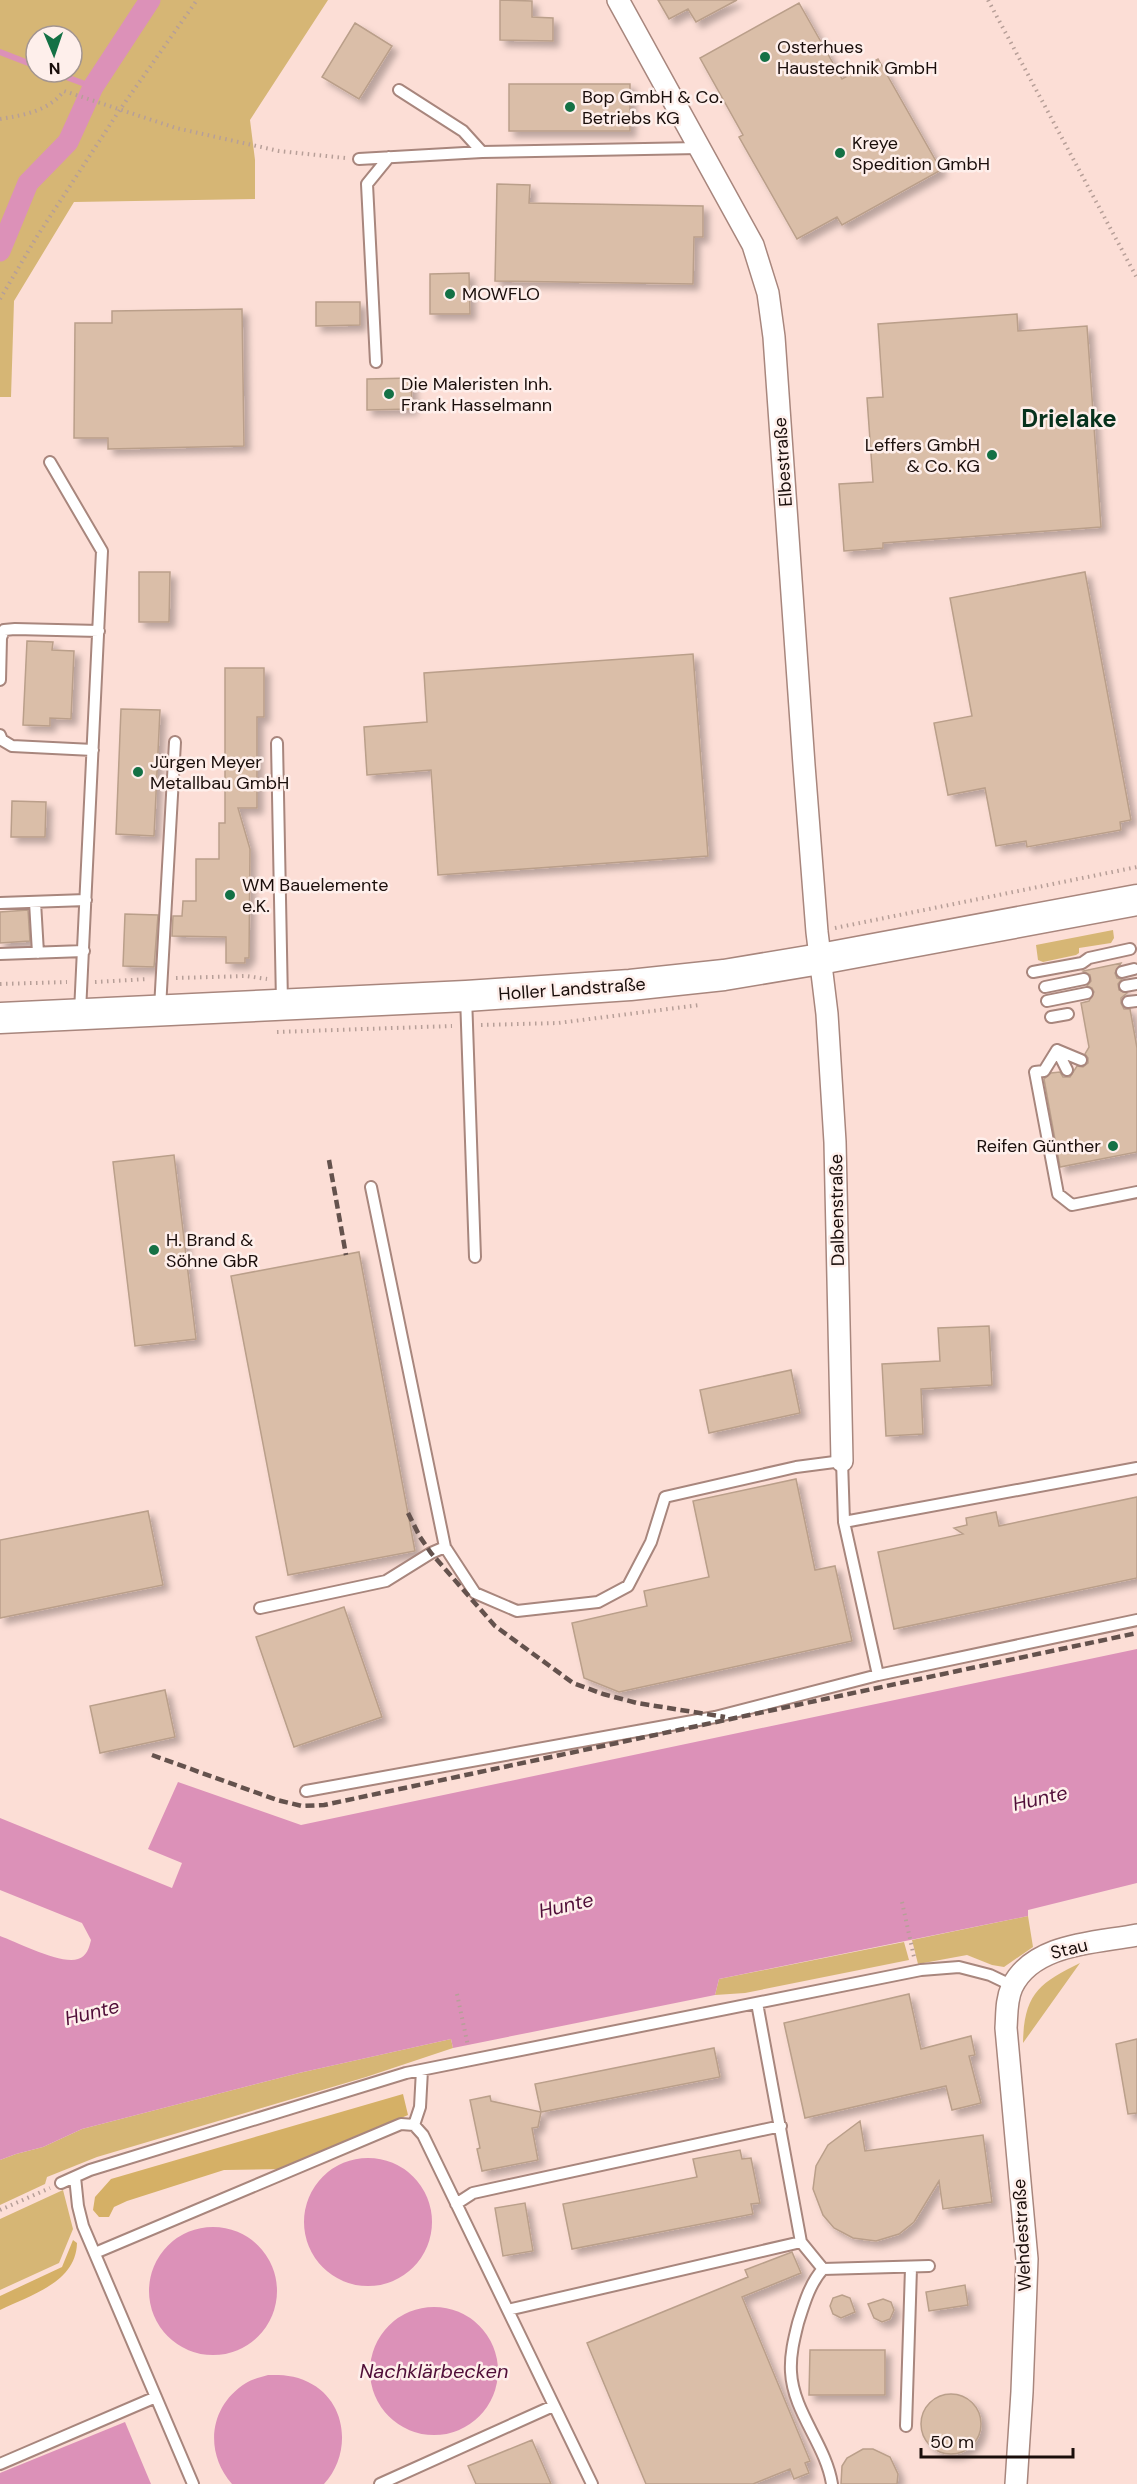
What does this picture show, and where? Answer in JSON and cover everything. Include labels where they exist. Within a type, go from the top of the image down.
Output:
[{"type":"main road","name":"Holler Landstraße","points":[[0,1018],[159,1011],[282,994],[466,996],[630,986],[724,975],[819,946],[1137,900]]},
{"type":"street","name":"Elbestraße","points":[[618,0],[753,245],[768,293],[774,337],[819,946]]},
{"type":"street","name":"Dalbenstraße","points":[[819,946],[827,1014],[836,1142],[842,1461]]},
{"type":"street","name":"Stau","points":[[1013,1986],[1026,1969],[1042,1955],[1137,1935]]},
{"type":"street","name":"Wehdestraße","points":[[1013,1986],[1008,2003],[1006,2028],[1026,2248],[1027,2288],[1016,2484]]},
{"type":"lane","points":[[399,90],[463,131],[482,152]]},
{"type":"lane","points":[[359,159],[482,152],[699,148]]},
{"type":"lane","points":[[376,362],[367,184],[389,157]]},
{"type":"lane","points":[[50,462],[102,551],[80,1015]]},
{"type":"lane","points":[[0,680],[1,638],[4,630],[99,630]]},
{"type":"lane","points":[[0,735],[2,740],[12,746],[93,750]]},
{"type":"lane","points":[[159,1011],[175,742]]},
{"type":"lane","points":[[277,743],[282,994]]},
{"type":"lane","points":[[0,903],[86,900]]},
{"type":"lane","points":[[35,902],[38,952]]},
{"type":"lane","points":[[1033,972],[1082,963],[1089,958],[1130,950]]},
{"type":"lane","points":[[0,954],[84,951]]},
{"type":"lane","points":[[1122,972],[1134,969]]},
{"type":"lane","points":[[1045,987],[1084,979]]},
{"type":"lane","points":[[1125,986],[1137,984]]},
{"type":"lane","points":[[1047,1001],[1087,993]]},
{"type":"lane","points":[[466,996],[475,1257]]},
{"type":"lane","points":[[1051,1017],[1068,1014]]},
{"type":"lane","points":[[1057,1050],[1081,1060]]},
{"type":"lane","points":[[1057,1050],[1068,1070]]},
{"type":"lane","points":[[1052,1073],[1057,1050]]},
{"type":"lane","points":[[1057,1050],[1044,1071],[1035,1072],[1058,1194],[1072,1205],[1137,1192]]},
{"type":"lane","points":[[371,1187],[445,1547],[475,1593],[517,1611],[598,1602],[628,1586],[651,1542],[665,1497],[796,1467],[842,1461],[844,1522],[878,1675]]},
{"type":"lane","points":[[844,1522],[1137,1468]]},
{"type":"lane","points":[[260,1608],[386,1581],[445,1547]]},
{"type":"lane","points":[[306,1791],[716,1717],[878,1675],[1137,1620]]},
{"type":"lane","points":[[61,2183],[90,2170],[422,2070],[921,1970],[959,1967],[1013,1986]]},
{"type":"lane","points":[[757,2003],[801,2242],[823,2269]]},
{"type":"lane","points":[[414,2125],[420,2107],[422,2070]]},
{"type":"lane","points":[[95,2253],[400,2124],[414,2125],[423,2135],[592,2484]]},
{"type":"lane","points":[[456,2204],[473,2193],[781,2126]]},
{"type":"lane","points":[[75,2177],[83,2226],[193,2484]]},
{"type":"lane","points":[[508,2310],[801,2242]]},
{"type":"lane","points":[[832,2484],[830,2469],[796,2396],[791,2374],[792,2347],[803,2308],[816,2276],[823,2269],[929,2266]]},
{"type":"lane","points":[[906,2426],[911,2268]]},
{"type":"lane","points":[[0,2464],[156,2397]]},
{"type":"lane","points":[[381,2484],[554,2406]]},
{"type":"path","points":[[0,299],[36,238],[119,111],[197,0]]},
{"type":"path","points":[[988,0],[1137,278]]},
{"type":"path","points":[[0,119],[24,116],[54,104],[64,91],[176,128],[279,151],[359,159]]},
{"type":"path","points":[[819,946],[1137,867]]},
{"type":"path","points":[[0,984],[246,976],[282,994]]},
{"type":"path","points":[[902,1902],[914,1958]]},
{"type":"path","points":[[457,1994],[468,2046]]},
{"type":"path","points":[[0,2210],[61,2183]]},
{"type":"shaded area","points":[[0,0],[328,0],[250,120],[255,160],[255,199],[74,202],[14,301],[11,397],[0,397]]},
{"type":"shaded area","points":[[1113,930],[1114,938],[1111,943],[1079,948],[1079,953],[1076,955],[1043,962],[1038,960],[1036,945]]},
{"type":"shaded area","points":[[1028,1916],[1033,1947],[1004,1967],[967,1955],[918,1964],[912,1940]]},
{"type":"shaded area","points":[[904,1942],[909,1960],[745,1993],[715,1995],[719,1979]]},
{"type":"shaded area","points":[[1080,1963],[1023,2043],[1027,2013],[1036,1992],[1054,1977]]},
{"type":"shaded area","points":[[451,2039],[453,2048],[366,2077],[97,2157],[47,2177],[45,2184],[0,2205],[0,2160],[43,2147],[82,2129],[299,2073]]},
{"type":"shaded area","points":[[403,2094],[408,2115],[285,2169],[224,2170],[127,2201],[114,2207],[109,2217],[99,2217],[93,2210],[95,2197],[111,2179]]},
{"type":"shaded area","points":[[63,2190],[73,2229],[59,2263],[0,2290],[0,2219]]},
{"type":"shaded area","points":[[73,2240],[77,2243],[75,2257],[60,2278],[37,2293],[0,2310],[0,2296],[62,2267]]},
{"type":"water","name":"Hunte","points":[[1137,1649],[1137,1883],[1028,1910],[1028,1916],[719,1979],[715,1995],[453,2048],[451,2039],[299,2073],[82,2129],[43,2147],[0,2160],[0,1936],[50,1956],[70,1960],[84,1956],[91,1940],[82,1923],[0,1890],[0,1818],[172,1888],[182,1863],[148,1849],[178,1782],[301,1825]]},
{"type":"water","points":[[368,2158],[393,2162],[414,2176],[428,2197],[432,2222],[428,2247],[414,2268],[393,2282],[368,2286],[343,2282],[322,2268],[308,2247],[304,2222],[308,2197],[322,2176],[343,2162]]},
{"type":"water","points":[[213,2227],[238,2231],[259,2245],[273,2266],[277,2291],[273,2316],[259,2337],[238,2351],[213,2355],[188,2351],[167,2337],[153,2316],[149,2291],[153,2266],[167,2245],[188,2231]]},
{"type":"water","name":"Nachklärbecken","points":[[434,2307],[459,2311],[480,2325],[494,2346],[498,2371],[494,2396],[480,2417],[459,2431],[434,2435],[409,2431],[388,2417],[374,2396],[370,2371],[374,2346],[388,2325],[409,2311]]},
{"type":"water","name":"Nachklärbecken","points":[[268,2375],[283,2375],[308,2382],[331,2402],[338,2415],[342,2429],[342,2444],[333,2472],[324,2484],[232,2484],[223,2471],[214,2444],[218,2417],[224,2404],[248,2382]]},
{"type":"water","points":[[125,2422],[151,2484],[0,2484],[0,2473]]},
{"type":"building","points":[[500,0],[532,1],[532,17],[553,18],[553,41],[500,40]]},
{"type":"building","points":[[658,0],[737,0],[696,22],[688,9],[669,19]]},
{"type":"building","name":"Kreye Spedition GmbH","points":[[799,3],[842,79],[878,59],[941,170],[842,225],[837,217],[797,239],[739,137],[743,135],[700,58]]},
{"type":"building","points":[[355,23],[392,46],[359,99],[322,77]]},
{"type":"building","name":"Bop GmbH & Co. Betriebs KG","points":[[509,84],[630,84],[630,131],[509,131]]},
{"type":"building","points":[[497,184],[530,185],[529,203],[703,206],[703,237],[694,237],[693,284],[495,281]]},
{"type":"building","name":"MOWFLO","points":[[469,273],[470,314],[430,314],[430,274]]},
{"type":"building","points":[[316,302],[360,302],[360,325],[316,326]]},
{"type":"building","points":[[242,309],[244,446],[108,449],[108,438],[74,438],[75,323],[112,323],[112,311]]},
{"type":"building","name":"Leffers GmbH & Co. KG","points":[[1017,314],[1018,331],[1087,326],[1101,527],[883,543],[883,548],[844,551],[839,484],[873,482],[867,398],[883,397],[878,324]]},
{"type":"building","name":"Die Maleristen Inh. Frank Hasselmann","points":[[411,378],[412,409],[367,410],[367,379]]},
{"type":"building","points":[[139,572],[170,572],[169,622],[139,622]]},
{"type":"building","points":[[1085,572],[1131,820],[1120,822],[1121,830],[1027,847],[1026,841],[996,846],[985,788],[948,795],[934,723],[972,716],[950,598]]},
{"type":"building","points":[[27,641],[53,642],[52,650],[74,651],[71,719],[50,718],[50,726],[23,725]]},
{"type":"building","points":[[693,654],[708,856],[438,875],[431,770],[367,775],[364,727],[427,722],[424,673]]},
{"type":"building","points":[[225,668],[264,668],[264,717],[257,717],[257,808],[238,808],[250,849],[249,958],[245,958],[245,963],[226,963],[226,937],[172,936],[173,916],[182,916],[183,901],[196,901],[196,859],[219,859],[219,823],[225,823]]},
{"type":"building","name":"Jürgen Meyer Metallbau GmbH","points":[[121,709],[160,710],[154,836],[116,834]]},
{"type":"building","points":[[12,801],[46,802],[45,837],[11,837]]},
{"type":"building","points":[[28,910],[30,941],[0,943],[0,912]]},
{"type":"building","points":[[125,914],[158,915],[154,967],[123,966]]},
{"type":"building","points":[[1121,963],[1115,973],[1117,978],[1122,979],[1118,984],[1119,990],[1127,993],[1121,998],[1121,1003],[1124,1009],[1130,1009],[1137,1048],[1137,1152],[1060,1167],[1044,1079],[1051,1073],[1060,1072],[1063,1077],[1070,1077],[1077,1066],[1083,1067],[1088,1063],[1085,1054],[1089,1047],[1081,1003],[1089,1001],[1094,992],[1087,986],[1091,981],[1090,975],[1083,971]]},
{"type":"building","name":"H. Brand & Söhne GbR","points":[[174,1155],[196,1339],[135,1346],[113,1162]]},
{"type":"building","points":[[359,1252],[415,1551],[288,1575],[231,1276]]},
{"type":"building","points":[[989,1326],[992,1385],[921,1389],[923,1434],[886,1436],[882,1364],[940,1361],[938,1328]]},
{"type":"building","points":[[791,1370],[800,1413],[709,1433],[700,1390]]},
{"type":"building","points":[[796,1479],[815,1570],[835,1566],[852,1641],[619,1692],[584,1678],[572,1623],[647,1606],[644,1591],[709,1577],[693,1501]]},
{"type":"building","points":[[1137,1497],[1137,1578],[894,1629],[878,1552],[963,1534],[954,1528],[967,1525],[966,1518],[996,1512],[999,1526]]},
{"type":"building","points":[[148,1511],[163,1585],[0,1618],[0,1540]]},
{"type":"building","points":[[344,1607],[382,1717],[294,1747],[256,1637]]},
{"type":"building","points":[[165,1690],[175,1737],[100,1753],[90,1706]]},
{"type":"building","points":[[909,1994],[921,2049],[971,2036],[975,2055],[969,2056],[981,2103],[952,2110],[946,2086],[805,2118],[784,2023]]},
{"type":"building","points":[[1137,2039],[1137,2113],[1128,2114],[1116,2044]]},
{"type":"building","points":[[714,2048],[720,2077],[541,2112],[535,2084]]},
{"type":"building","points":[[490,2096],[491,2101],[541,2112],[538,2127],[532,2128],[538,2160],[482,2171],[477,2149],[480,2148],[470,2100]]},
{"type":"building","points":[[860,2121],[865,2151],[983,2135],[992,2202],[943,2209],[939,2181],[914,2222],[899,2234],[876,2241],[853,2238],[834,2228],[823,2215],[813,2189],[816,2166],[828,2145]]},
{"type":"building","points":[[740,2150],[742,2159],[751,2158],[760,2203],[751,2204],[753,2214],[572,2249],[563,2204],[697,2177],[693,2159]]},
{"type":"building","points":[[525,2203],[533,2251],[503,2256],[495,2208]]},
{"type":"building","points":[[792,2252],[801,2273],[742,2297],[810,2461],[805,2463],[809,2473],[794,2479],[790,2469],[753,2484],[646,2484],[587,2343],[748,2277],[745,2270]]},
{"type":"building","points":[[965,2285],[968,2305],[929,2311],[926,2292]]},
{"type":"building","points":[[842,2295],[850,2298],[855,2312],[841,2318],[833,2314],[830,2306],[833,2298]]},
{"type":"building","points":[[883,2299],[891,2302],[894,2310],[890,2319],[882,2322],[874,2318],[868,2304]]},
{"type":"building","points":[[810,2350],[885,2350],[885,2395],[809,2395]]},
{"type":"building","points":[[945,2394],[957,2394],[973,2402],[979,2412],[981,2424],[979,2436],[973,2446],[957,2454],[945,2454],[929,2446],[921,2430],[921,2418],[929,2402]]},
{"type":"building","points":[[532,2440],[551,2484],[476,2484],[468,2466]]},
{"type":"building","points":[[863,2449],[873,2449],[890,2457],[898,2474],[897,2484],[841,2484],[842,2466],[847,2458]]},
{"type":"waterway","points":[[0,251],[28,183],[68,142],[93,87],[150,0]]},
{"type":"waterway","points":[[0,52],[24,61]]},
{"type":"waterway","points":[[84,84],[93,87]]},
{"type":"railway","points":[[329,1160],[346,1255]]},
{"type":"railway","points":[[408,1513],[431,1553],[495,1626],[573,1683],[637,1703],[725,1717]]},
{"type":"railway","points":[[152,1755],[277,1800],[302,1806],[324,1805],[1137,1633]]},
{"type":"place","name":"Osterhues Haustechnik GmbH","points":[[765,57]]},
{"type":"place","name":"Bop GmbH & Co. Betriebs KG","points":[[570,107]]},
{"type":"place","name":"Kreye Spedition GmbH","points":[[840,153]]},
{"type":"place","name":"MOWFLO","points":[[450,294]]},
{"type":"place","name":"Die Maleristen Inh. Frank Hasselmann","points":[[389,394]]},
{"type":"place","name":"Leffers GmbH & Co. KG","points":[[992,455]]},
{"type":"place","name":"Jürgen Meyer Metallbau GmbH","points":[[138,772]]},
{"type":"place","name":"WM Bauelemente e.K.","points":[[230,895]]},
{"type":"place","name":"Reifen Günther","points":[[1113,1146]]},
{"type":"place","name":"H. Brand & Söhne GbR","points":[[154,1250]]},
{"type":"district","name":"Drielake","points":[[1069,419]]}]
